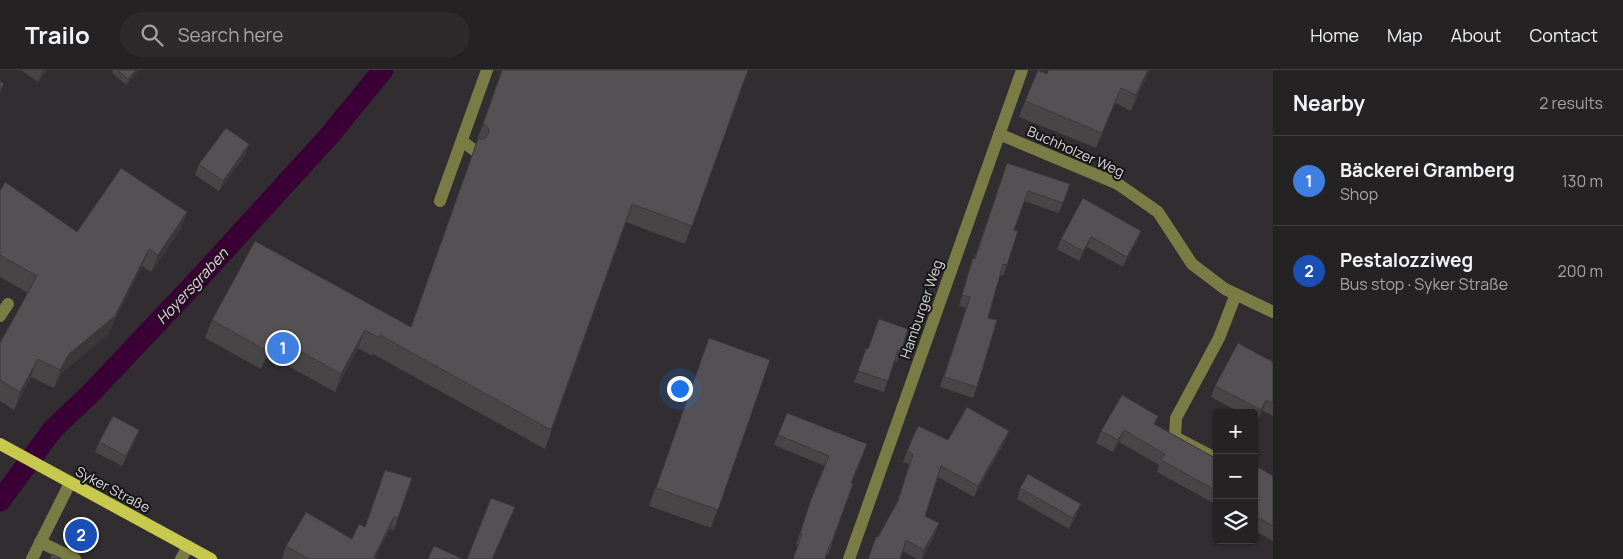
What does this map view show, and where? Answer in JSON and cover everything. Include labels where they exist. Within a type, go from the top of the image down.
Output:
[{"type":"main road","name":"Syker Straße","points":[[0,444],[212,559]]},
{"type":"street","points":[[440,201],[487,70]]},
{"type":"street","name":"Hamburger Weg","points":[[849,559],[1022,70]]},
{"type":"street","name":"Buchholzer Weg","points":[[999,134],[1118,184],[1158,212],[1192,264],[1226,289],[1273,312]]},
{"type":"street","points":[[462,141],[474,150]]},
{"type":"street","points":[[1213,458],[1175,437],[1176,418],[1219,338],[1236,294]]},
{"type":"street","points":[[0,316],[8,304]]},
{"type":"street","points":[[32,559],[70,482]]},
{"type":"street","points":[[40,542],[75,559]]},
{"type":"street","points":[[181,559],[188,546]]},
{"type":"building","points":[[117,70],[136,70],[128,79]]},
{"type":"building","points":[[502,70],[748,70],[692,226],[632,204],[551,430],[380,335],[379,338],[365,330],[341,374],[275,337],[267,351],[212,320],[255,241],[411,327],[478,139],[484,139],[489,133],[488,128],[483,124]]},
{"type":"building","points":[[1038,70],[1047,74],[1048,70],[1148,70],[1136,95],[1121,88],[1102,133],[1025,101]]},
{"type":"building","points":[[0,81],[4,84],[0,90]]},
{"type":"building","points":[[226,128],[249,144],[223,181],[199,164]]},
{"type":"building","points":[[1007,163],[1070,184],[1063,203],[1028,191],[1014,230],[1018,231],[1007,265],[1003,264],[988,318],[997,320],[977,387],[944,377],[970,297],[962,295],[973,258],[975,259]]},
{"type":"building","points":[[121,168],[187,212],[158,255],[149,249],[115,316],[69,354],[60,370],[38,359],[20,392],[0,380],[0,343],[37,276],[0,255],[0,191],[5,182],[77,232]]},
{"type":"building","points":[[1083,198],[1141,231],[1127,257],[1091,237],[1083,251],[1061,239]]},
{"type":"building","points":[[879,319],[908,329],[901,351],[898,350],[888,381],[858,371]]},
{"type":"building","points":[[709,338],[770,360],[718,510],[656,488]]},
{"type":"building","points":[[1238,343],[1273,362],[1273,403],[1266,400],[1261,410],[1215,386]]},
{"type":"building","points":[[1122,395],[1158,416],[1154,424],[1213,457],[1213,489],[1161,460],[1165,454],[1124,430],[1118,440],[1101,431]]},
{"type":"building","points":[[967,407],[1009,431],[978,486],[941,466],[925,516],[939,523],[924,550],[906,540],[900,559],[868,559],[876,537],[878,537],[898,501],[913,454],[907,451],[918,426],[948,440]]},
{"type":"building","points":[[787,413],[867,444],[851,483],[853,484],[825,559],[793,559],[810,502],[829,456],[778,435]]},
{"type":"building","points":[[113,416],[139,430],[126,456],[99,442]]},
{"type":"building","points":[[1258,467],[1273,476],[1273,526],[1258,517]]},
{"type":"building","points":[[385,470],[412,478],[398,518],[394,517],[374,557],[378,559],[309,559],[286,546],[306,512],[352,539],[359,524],[365,527]]},
{"type":"building","points":[[1028,474],[1081,504],[1073,518],[1020,488]]},
{"type":"building","points":[[491,498],[515,507],[492,559],[467,559]]},
{"type":"building","points":[[434,546],[463,559],[428,559]]},
{"type":"building","points":[[52,554],[62,559],[50,559]]},
{"type":"waterway","name":"Hoyersgraben","points":[[0,501],[53,429],[90,394],[194,284],[329,136],[383,70]]},
{"type":"place","name":"Bäckerei Gramberg","points":[[283,348]]},
{"type":"place","name":"Pestalozziweg","points":[[81,535]]}]
